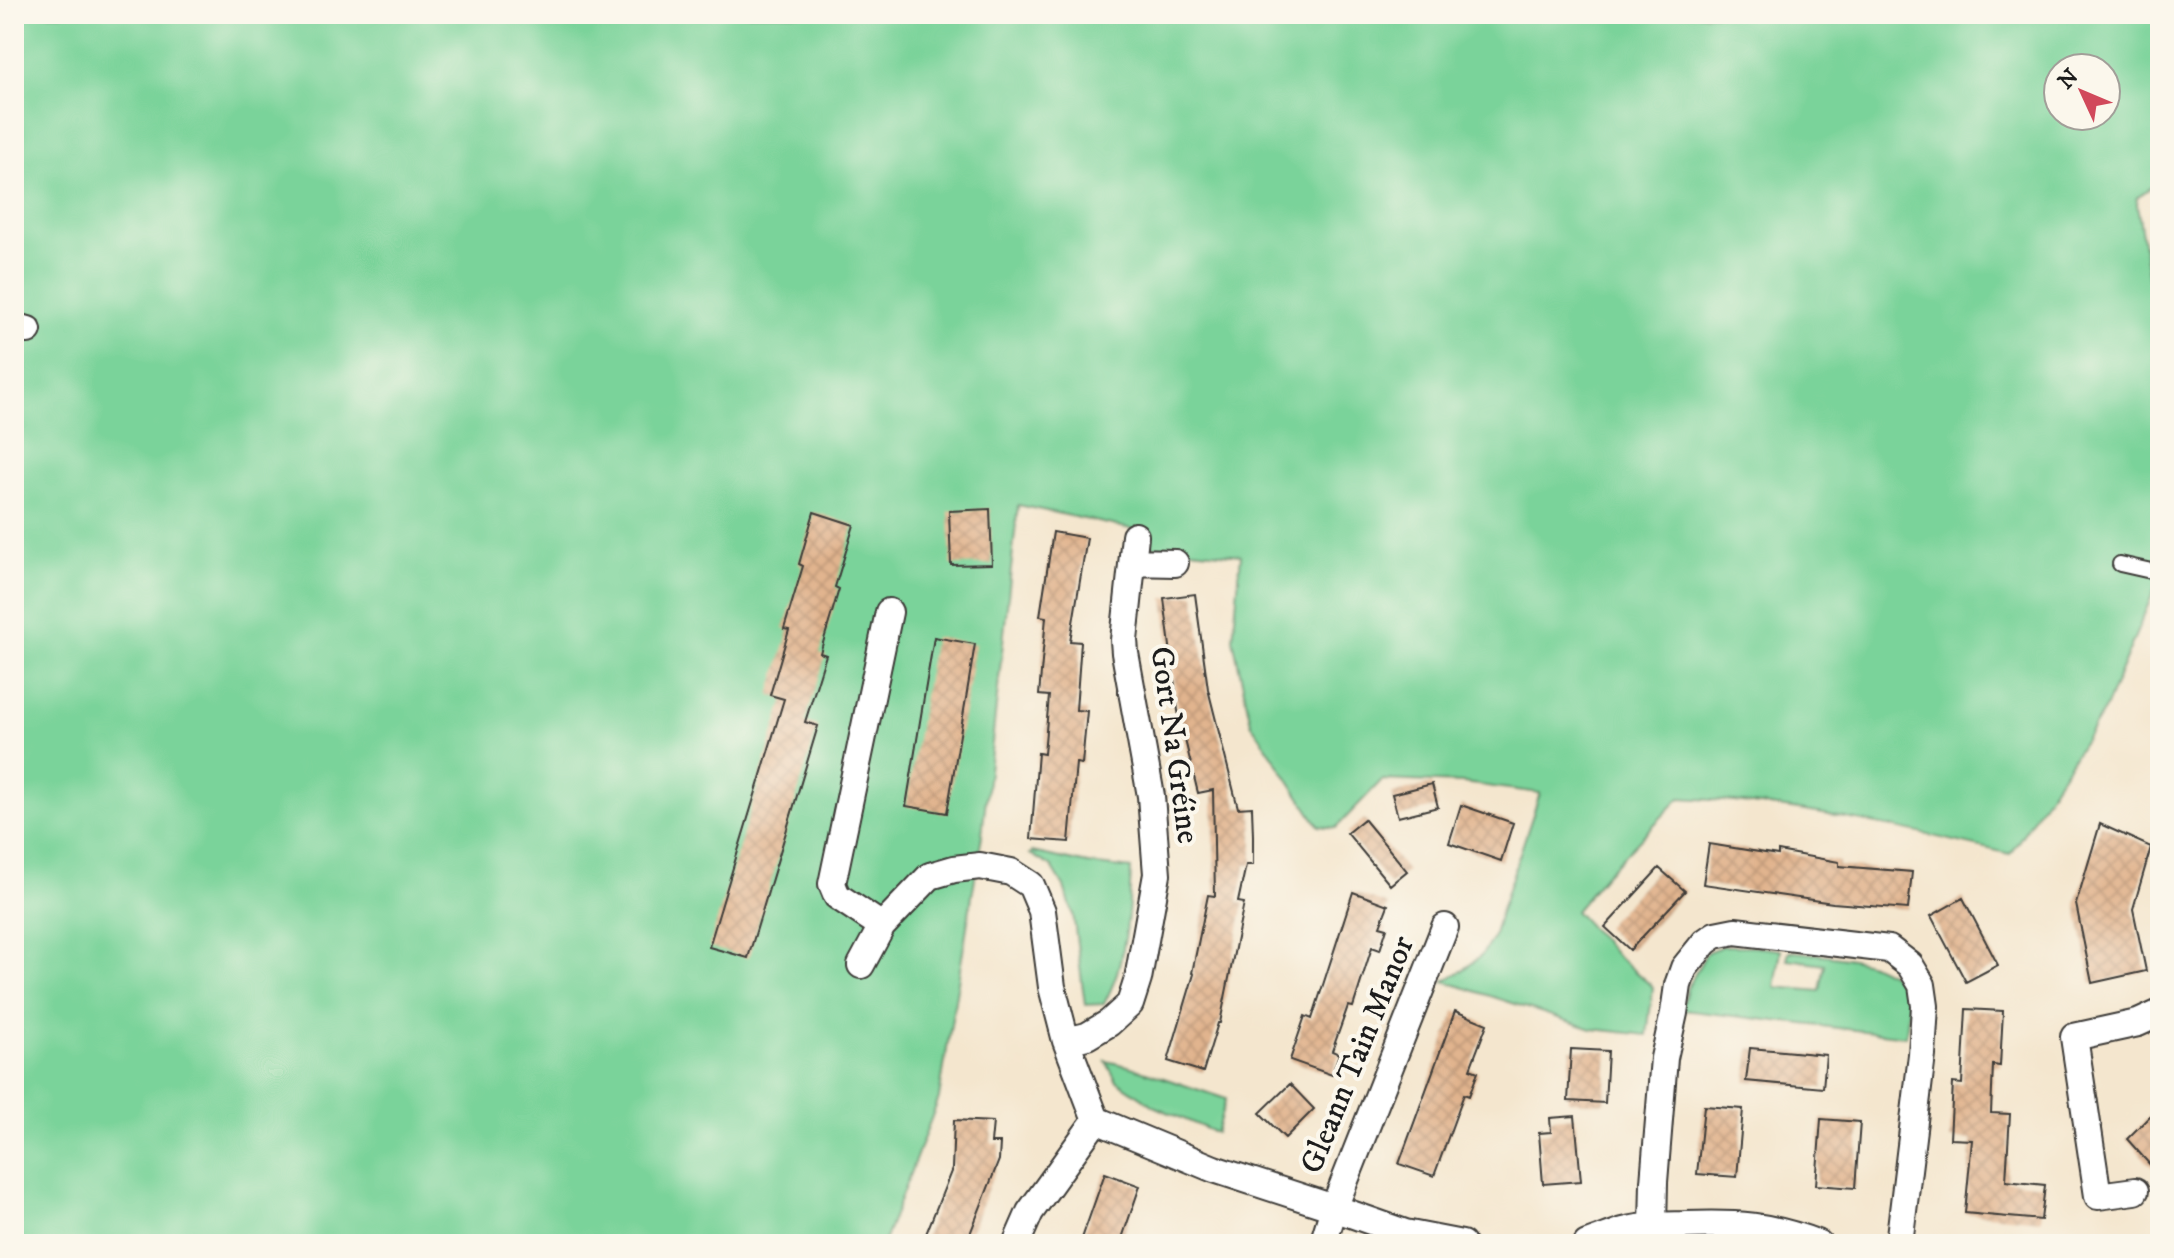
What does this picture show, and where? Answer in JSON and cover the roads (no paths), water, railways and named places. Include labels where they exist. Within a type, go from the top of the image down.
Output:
[{"type":"street","name":"Gort Na Gréine","points":[[1066,1041],[1087,1036],[1109,1023],[1130,1004],[1138,979],[1157,874],[1151,796],[1124,640],[1134,549],[1175,563]]},
{"type":"street","points":[[882,926],[837,896],[832,884],[889,612]]},
{"type":"street","points":[[861,965],[882,926],[930,876],[980,866],[1011,872],[1031,885],[1042,911],[1052,987],[1066,1041],[1096,1120],[1214,1169],[1334,1208]]},
{"type":"street","name":"Gleann Tain Manor","points":[[1323,1244],[1334,1208],[1445,927]]},
{"type":"street","points":[[1653,1226],[1664,1058],[1678,985],[1684,968],[1705,942],[1715,935],[1735,931],[1889,949],[1910,965],[1922,985],[1925,1006],[1922,1055],[1899,1244]]},
{"type":"street","points":[[2135,1191],[2098,1196],[2074,1037],[2138,1023],[2160,1013]]},
{"type":"street","points":[[1016,1244],[1030,1212],[1096,1120]]},
{"type":"street","name":"Gleann Tain Manor","points":[[1334,1208],[1405,1233],[1462,1244]]},
{"type":"street","points":[[1587,1244],[1621,1232],[1653,1226],[1750,1225],[1792,1233],[1819,1244]]},
{"type":"lane","points":[[2120,564],[2160,573]]}]
